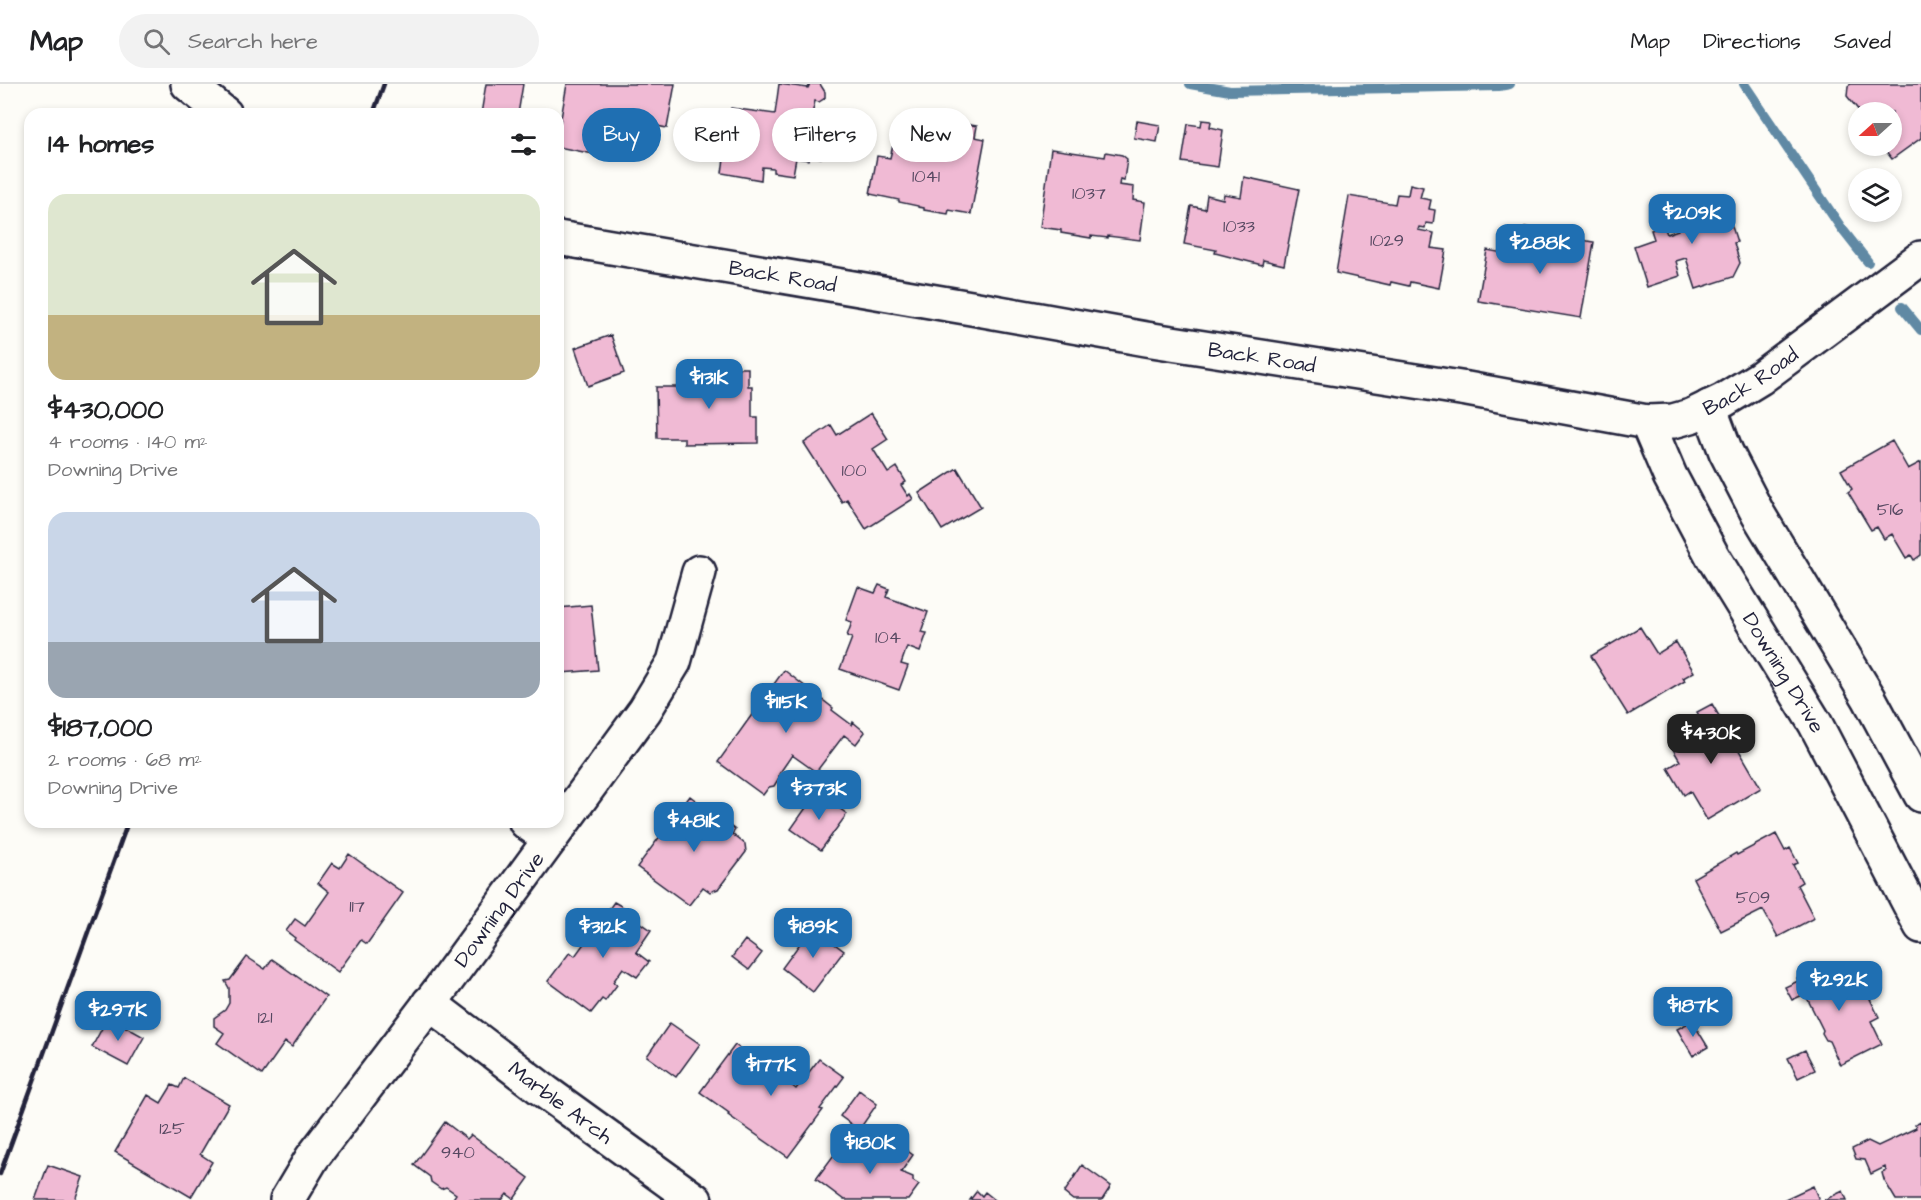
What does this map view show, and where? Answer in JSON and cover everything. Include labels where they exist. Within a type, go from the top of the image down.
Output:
[{"type":"street","points":[[188,84],[218,108]]},
{"type":"street","name":"Back Road","points":[[564,239],[1146,339],[1467,389],[1647,422],[1673,421],[1691,416],[1724,400],[1760,378],[1921,258]]},
{"type":"street","points":[[1709,407],[1726,452],[1758,514],[1869,698],[1921,795]]},
{"type":"street","name":"Downing Drive","points":[[1647,422],[1670,476],[1713,557],[1815,723],[1921,926]]},
{"type":"street","name":"Downing Drive","points":[[564,802],[645,710],[674,662],[699,572]]},
{"type":"street","name":"Downing Drive","points":[[287,1200],[312,1158],[429,1004],[538,831]]},
{"type":"street","name":"Marble Arch","points":[[429,1004],[695,1200]]},
{"type":"shaded area","points":[[1360,84],[1438,84],[1382,88]]},
{"type":"building","points":[[486,84],[523,84],[519,108],[482,108]]},
{"type":"building","points":[[567,84],[675,84],[667,128],[661,127],[661,108],[582,108],[582,152],[564,148],[564,108]]},
{"type":"building","points":[[779,84],[808,88],[810,84],[820,84],[825,92],[825,98],[819,102],[815,101],[813,108],[776,108]]},
{"type":"building","points":[[1851,84],[1921,84],[1921,138],[1902,152],[1902,102],[1852,102],[1847,96],[1848,86]]},
{"type":"building","points":[[760,112],[772,114],[772,162],[795,162],[793,175],[773,172],[773,168],[762,167],[761,180],[722,173],[724,162],[760,162]]},
{"type":"building","points":[[1202,120],[1211,121],[1210,127],[1223,130],[1218,167],[1182,162],[1188,124],[1201,126]]},
{"type":"building","points":[[1137,121],[1160,125],[1157,142],[1134,138]]},
{"type":"building","points":[[973,125],[977,126],[975,137],[985,139],[971,214],[949,210],[948,214],[924,210],[918,206],[899,202],[899,200],[870,194],[877,156],[889,158],[889,162],[973,162]]},
{"type":"building","points":[[1051,149],[1105,157],[1106,152],[1122,155],[1127,159],[1124,180],[1120,179],[1119,185],[1134,187],[1133,200],[1145,202],[1140,240],[1108,236],[1108,238],[1091,236],[1091,238],[1040,227]]},
{"type":"building","points":[[1244,177],[1299,189],[1284,265],[1263,260],[1262,265],[1215,253],[1216,250],[1184,244],[1191,206],[1205,209],[1207,195],[1223,199],[1224,194],[1241,197]]},
{"type":"building","points":[[1410,184],[1423,187],[1420,198],[1431,200],[1429,209],[1435,210],[1433,224],[1426,223],[1425,228],[1419,227],[1418,230],[1434,233],[1431,248],[1446,250],[1439,288],[1410,282],[1409,286],[1391,282],[1390,285],[1336,273],[1349,196],[1395,204],[1397,194],[1408,195]]},
{"type":"building","points":[[1722,195],[1737,242],[1734,243],[1740,263],[1733,277],[1696,289],[1686,258],[1676,261],[1680,276],[1647,287],[1634,246],[1654,239],[1651,230],[1664,226],[1667,234],[1678,230],[1670,207],[1696,199],[1697,204]]},
{"type":"building","points":[[1525,227],[1594,242],[1581,318],[1478,301],[1487,250],[1520,256]]},
{"type":"building","points":[[611,335],[624,373],[588,386],[575,348]]},
{"type":"building","points":[[709,368],[748,368],[748,386],[752,386],[752,417],[758,417],[758,443],[684,444],[684,438],[657,438],[656,387],[678,387],[681,383],[709,386]]},
{"type":"building","points":[[871,413],[888,439],[873,449],[888,473],[897,467],[906,482],[901,485],[908,496],[910,494],[913,499],[866,529],[847,499],[842,502],[804,443],[831,425],[837,435]]},
{"type":"building","points":[[1892,441],[1908,469],[1921,462],[1921,555],[1914,560],[1911,555],[1906,558],[1892,534],[1884,539],[1877,527],[1871,530],[1848,492],[1852,489],[1841,470]]},
{"type":"building","points":[[957,468],[981,507],[942,530],[919,493]]},
{"type":"building","points":[[879,585],[889,589],[886,597],[928,612],[921,632],[927,633],[920,652],[907,647],[901,664],[908,666],[899,690],[840,669],[852,638],[847,636],[852,622],[846,620],[858,587],[875,593]]},
{"type":"building","points":[[591,605],[598,670],[564,673],[564,607]]},
{"type":"building","points":[[1640,627],[1657,654],[1676,642],[1694,672],[1683,678],[1685,681],[1628,715],[1591,656]]},
{"type":"building","points":[[784,670],[833,708],[832,710],[865,732],[856,744],[844,735],[816,772],[792,755],[774,786],[769,787],[763,795],[718,762]]},
{"type":"building","points":[[1712,704],[1761,788],[1707,820],[1690,791],[1684,795],[1668,768],[1680,761],[1668,741],[1702,721],[1697,712]]},
{"type":"building","points":[[817,792],[847,814],[821,850],[791,829]]},
{"type":"building","points":[[690,796],[735,830],[732,834],[745,844],[746,852],[718,889],[710,892],[703,887],[689,905],[637,867]]},
{"type":"building","points":[[1776,834],[1785,851],[1790,848],[1798,863],[1793,865],[1802,882],[1797,885],[1814,918],[1778,937],[1763,910],[1721,931],[1693,878],[1736,853],[1737,855]]},
{"type":"building","points":[[349,854],[403,893],[367,944],[361,940],[338,972],[294,940],[295,938],[286,931],[295,919],[305,926],[329,892],[318,883],[332,863],[340,868]]},
{"type":"building","points":[[614,902],[630,911],[630,915],[651,930],[636,952],[649,962],[637,977],[623,968],[613,982],[617,985],[605,1001],[602,999],[591,1013],[548,981],[570,952],[575,956]]},
{"type":"building","points":[[812,927],[844,951],[813,992],[782,968]]},
{"type":"building","points":[[745,940],[762,953],[749,970],[732,957]]},
{"type":"building","points":[[247,957],[265,969],[272,959],[326,997],[292,1047],[285,1042],[262,1075],[217,1043],[224,1033],[214,1026],[214,1018],[225,1010],[229,1003],[229,988],[225,981],[230,980]]},
{"type":"building","points":[[1831,962],[1847,994],[1863,985],[1879,1017],[1871,1021],[1882,1044],[1840,1065],[1829,1041],[1822,1033],[1823,1030],[1805,994],[1792,1000],[1785,987],[1798,981],[1797,978]]},
{"type":"building","points":[[108,1017],[144,1037],[128,1066],[92,1047]]},
{"type":"building","points":[[1692,1021],[1708,1047],[1693,1056],[1677,1029]]},
{"type":"building","points":[[670,1023],[700,1044],[676,1077],[647,1056]]},
{"type":"building","points":[[735,1045],[752,1057],[759,1057],[765,1061],[766,1067],[770,1070],[781,1056],[800,1071],[790,1084],[796,1089],[819,1059],[844,1077],[788,1157],[728,1115],[729,1113],[700,1092]]},
{"type":"building","points":[[1805,1050],[1815,1070],[1798,1078],[1788,1058]]},
{"type":"building","points":[[184,1078],[229,1104],[200,1154],[212,1162],[191,1197],[115,1152],[148,1095],[161,1103],[172,1085],[179,1088]]},
{"type":"building","points":[[859,1090],[877,1104],[859,1130],[840,1116]]},
{"type":"building","points":[[445,1122],[467,1139],[471,1135],[529,1178],[514,1199],[507,1194],[502,1200],[452,1200],[456,1194],[446,1187],[441,1189],[414,1165]]},
{"type":"building","points":[[1921,1122],[1921,1200],[1896,1200],[1884,1180],[1882,1173],[1886,1171],[1885,1167],[1871,1174],[1865,1160],[1856,1159],[1852,1149],[1868,1141],[1878,1146],[1916,1128],[1915,1125]]},
{"type":"building","points":[[892,1140],[913,1155],[901,1172],[913,1177],[913,1181],[919,1185],[908,1200],[844,1200],[816,1179],[842,1144],[870,1165]]},
{"type":"building","points":[[48,1165],[83,1177],[75,1200],[35,1200]]},
{"type":"building","points":[[1082,1165],[1111,1186],[1102,1200],[1073,1200],[1064,1193]]},
{"type":"building","points":[[1813,1186],[1819,1200],[1783,1200]]},
{"type":"building","points":[[977,1191],[982,1196],[985,1192],[995,1200],[970,1200]]},
{"type":"building","points":[[1843,1191],[1847,1200],[1824,1200]]},
{"type":"waterway","points":[[1190,84],[1230,91],[1510,84]]},
{"type":"waterway","points":[[1744,84],[1842,229],[1868,262]]},
{"type":"waterway","points":[[1902,307],[1921,330]]},
{"type":"railway","points":[[375,108],[384,84]]},
{"type":"railway","points":[[0,1174],[126,828]]}]
